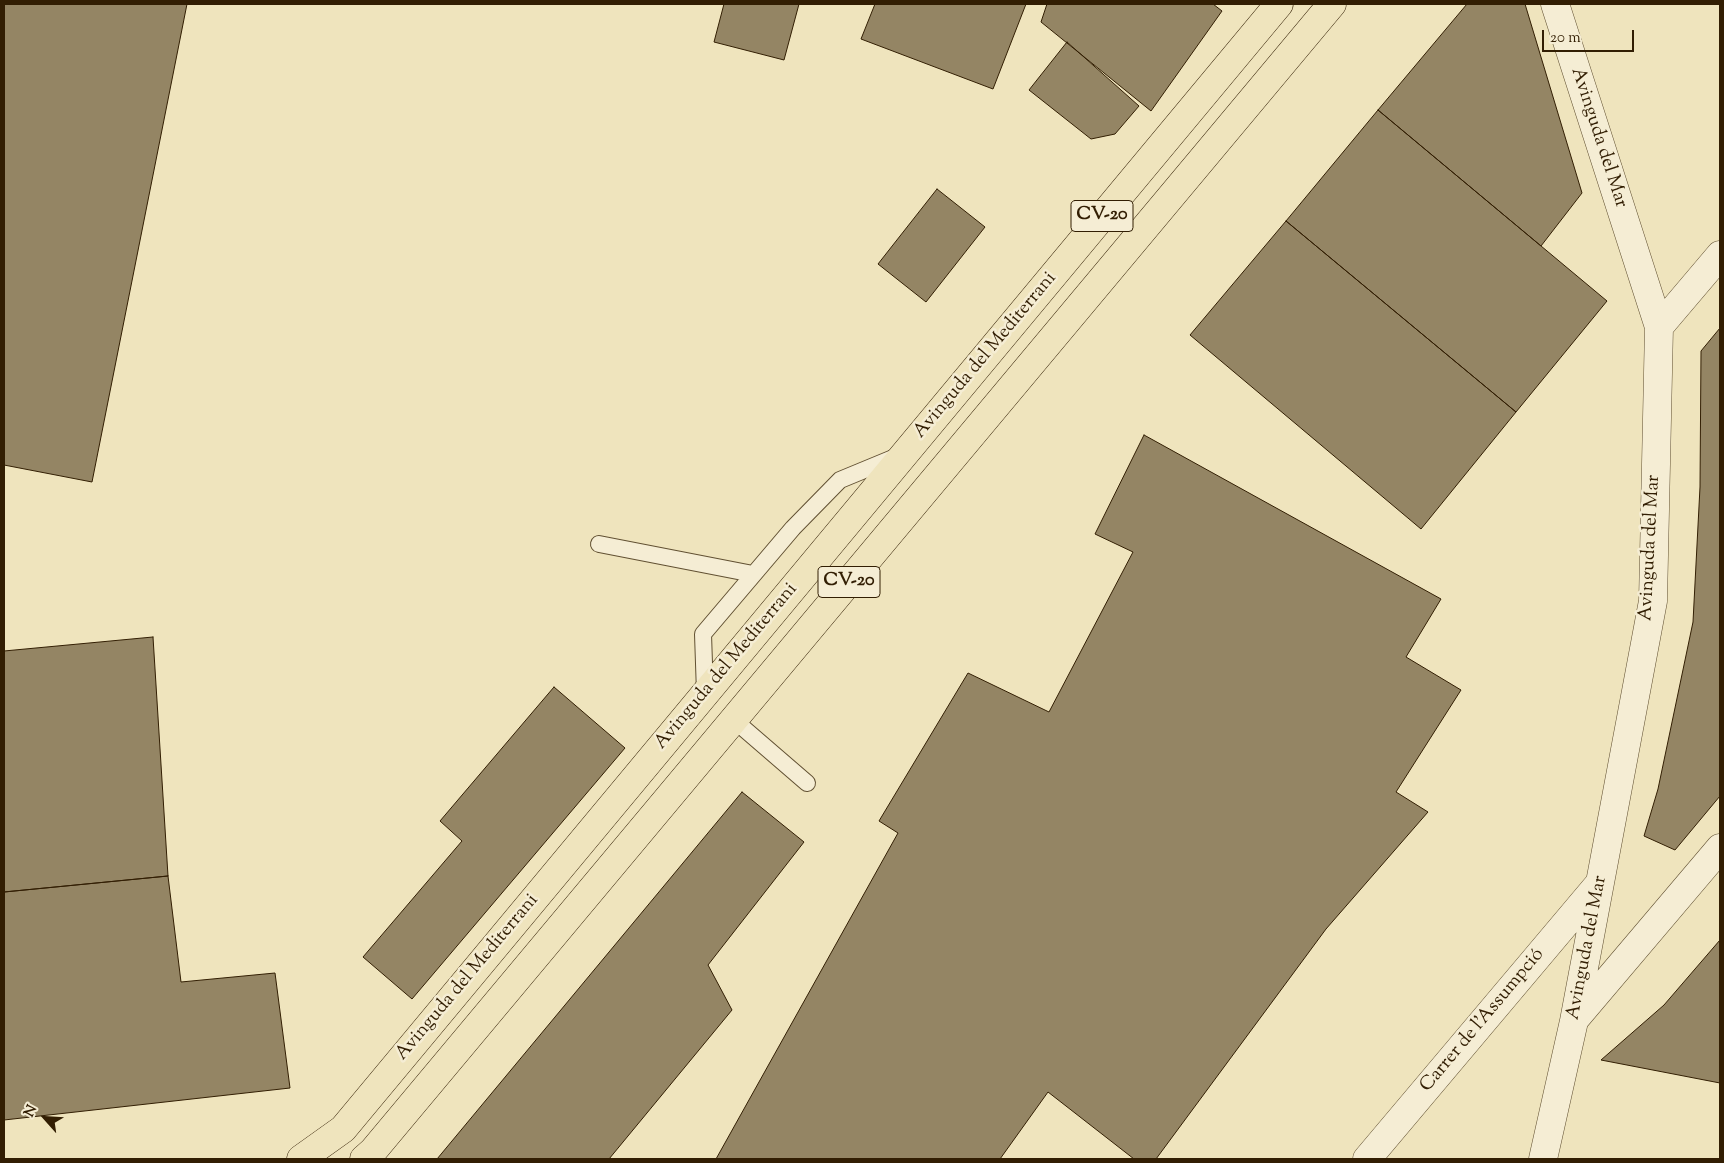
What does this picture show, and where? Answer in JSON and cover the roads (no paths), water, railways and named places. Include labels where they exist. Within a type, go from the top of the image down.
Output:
[{"type":"main road","name":"Avinguda del Mediterrani","points":[[301,1159],[343,1129],[1279,4]]},
{"type":"main road","name":"Avinguda del Mediterrani","points":[[364,1159],[373,1151],[1332,4]]},
{"type":"street","name":"Avinguda del Mar","points":[[1543,1159],[1574,1020],[1653,600],[1659,327],[1555,4]]},
{"type":"street","points":[[1659,327],[1720,255]]},
{"type":"street","points":[[1574,1020],[1720,848]]},
{"type":"street","name":"Carrer de l'Assumpció","points":[[1367,1159],[1600,883]]},
{"type":"lane","points":[[705,693],[702,634],[793,528],[840,480],[905,454]]},
{"type":"lane","points":[[599,544],[753,574]]},
{"type":"lane","points":[[734,720],[807,783]]}]
